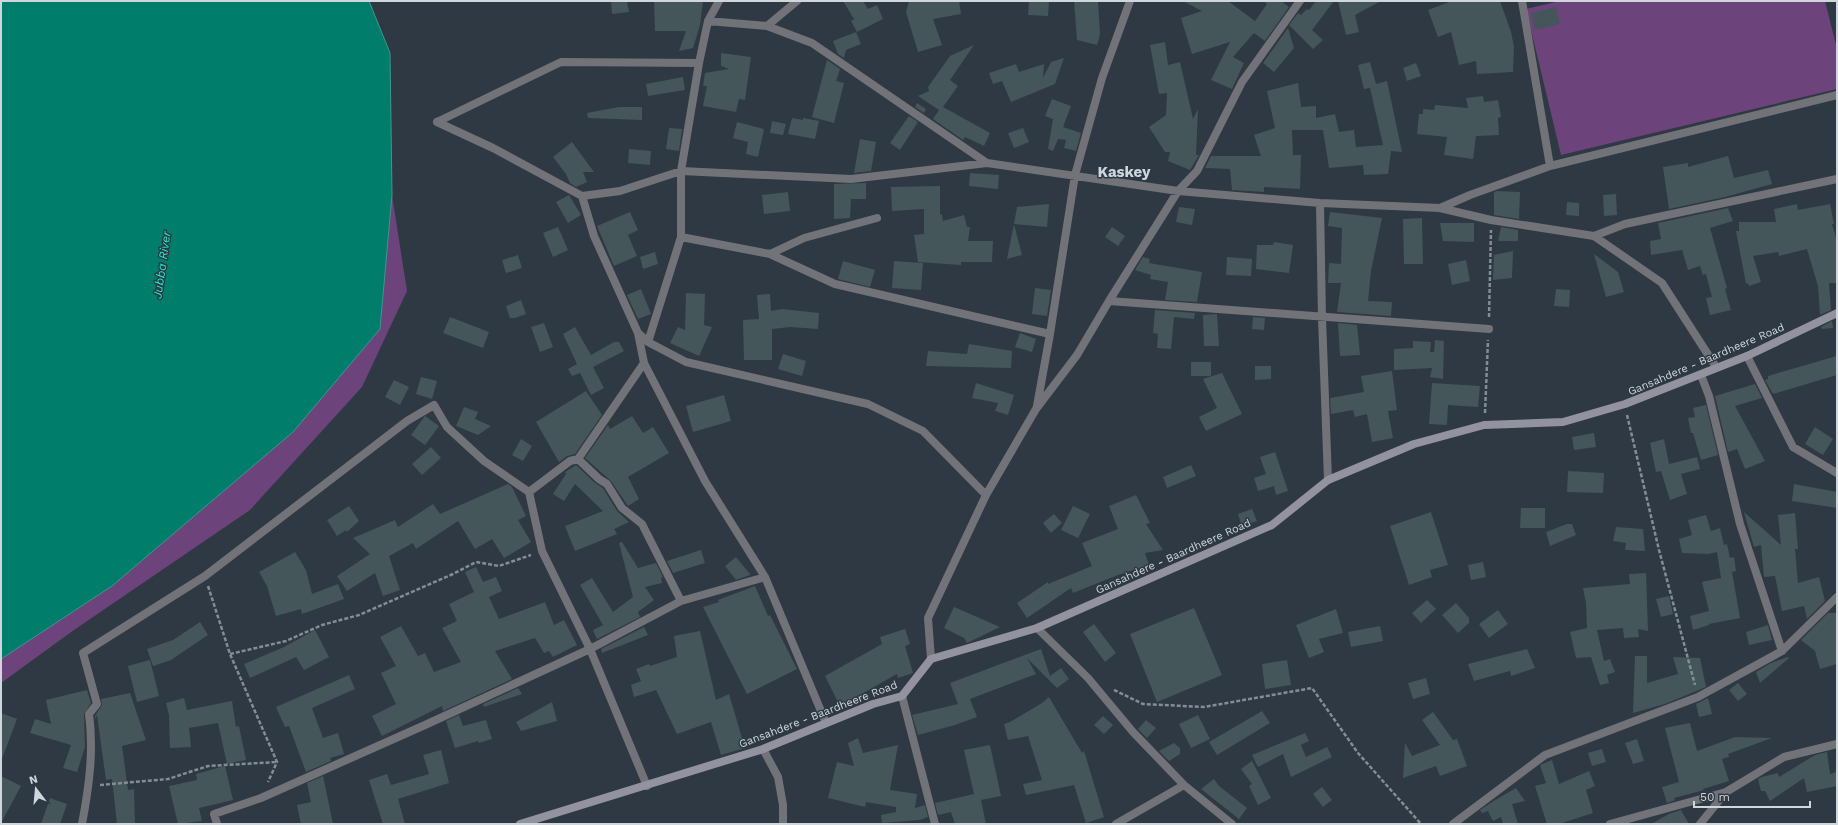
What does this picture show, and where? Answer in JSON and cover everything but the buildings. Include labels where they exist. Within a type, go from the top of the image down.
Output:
[{"type":"main road","name":"Gansahdere - Baardheere Road","points":[[520,824],[763,749],[873,704],[902,696],[931,659],[1037,628],[1272,525],[1328,480],[1414,444],[1484,425],[1563,422],[1625,404],[1746,356],[1837,313]]},
{"type":"street","points":[[648,342],[681,237],[681,170],[699,63],[708,21],[719,1]]},
{"type":"street","points":[[767,26],[797,1]]},
{"type":"street","points":[[931,659],[928,618],[986,495],[1036,409],[1077,355],[1178,191],[1197,171],[1242,82],[1300,1]]},
{"type":"street","points":[[1522,1],[1550,166]]},
{"type":"street","points":[[1036,409],[1050,334],[1075,175],[1102,78],[1128,2]]},
{"type":"street","points":[[708,21],[767,26],[812,43],[987,163]]},
{"type":"street","points":[[699,63],[561,62],[437,122],[493,148],[582,196],[620,191],[681,170],[852,179],[987,163],[1178,191],[1320,204],[1440,208],[1491,220],[1594,236],[1662,283],[1716,367]]},
{"type":"street","points":[[1440,208],[1470,195],[1550,166],[1837,95]]},
{"type":"street","points":[[1594,236],[1625,224],[1837,179]]},
{"type":"street","points":[[582,196],[594,236],[638,333],[644,363],[705,481],[764,577],[826,723]]},
{"type":"street","points":[[1320,204],[1322,318],[1328,480]]},
{"type":"street","points":[[770,254],[804,238],[877,218]]},
{"type":"street","points":[[681,237],[770,254],[835,284],[1050,334]]},
{"type":"street","points":[[1109,301],[1322,318],[1489,329]]},
{"type":"street","points":[[638,333],[648,342],[686,362],[868,404],[923,431],[986,495]]},
{"type":"street","points":[[1746,356],[1793,448],[1837,473]]},
{"type":"street","points":[[529,492],[570,461],[578,458],[644,363]]},
{"type":"street","points":[[1701,375],[1709,396],[1740,524],[1782,651]]},
{"type":"street","points":[[82,824],[89,785],[92,735],[88,714],[97,704],[83,653],[204,576],[407,421],[434,405],[447,427],[484,461],[529,492],[542,551],[590,649],[647,786]]},
{"type":"street","points":[[578,458],[599,479],[607,484],[622,508],[642,524],[681,601]]},
{"type":"street","points":[[217,824],[214,814],[261,798],[590,649],[681,601],[764,577]]},
{"type":"street","points":[[1454,824],[1544,755],[1698,697],[1782,651],[1837,597]]},
{"type":"street","points":[[1037,628],[1088,678],[1133,732],[1184,785],[1232,824]]},
{"type":"street","points":[[902,696],[935,824]]},
{"type":"street","points":[[1610,824],[1726,792],[1784,757],[1837,744]]},
{"type":"street","points":[[763,749],[778,777],[783,805],[783,824]]},
{"type":"street","points":[[1116,824],[1184,785]]},
{"type":"street","points":[[1700,824],[1726,792]]},
{"type":"path","points":[[1625,404],[1658,550],[1698,697]]},
{"type":"path","points":[[230,654],[286,641],[322,625],[359,614],[453,574],[476,562],[499,566],[542,551]]},
{"type":"path","points":[[204,576],[230,654],[277,762],[261,798]]},
{"type":"path","points":[[1109,688],[1143,704],[1204,707],[1312,688],[1358,753],[1421,824]]},
{"type":"path","points":[[89,785],[168,780],[208,766],[277,762]]},
{"type":"shaded area","points":[[1560,1],[1825,1],[1837,49],[1837,89],[1561,155],[1526,9]]},
{"type":"shaded area","points":[[392,195],[407,291],[362,387],[250,510],[74,630],[1,683],[1,659],[112,586],[293,432],[380,329]]},
{"type":"water","name":"Jubba River","points":[[1,1],[369,1],[390,53],[392,195],[380,329],[293,432],[112,586],[1,659]]},
{"type":"district","name":"Kaskey","points":[[1124,172]]}]
